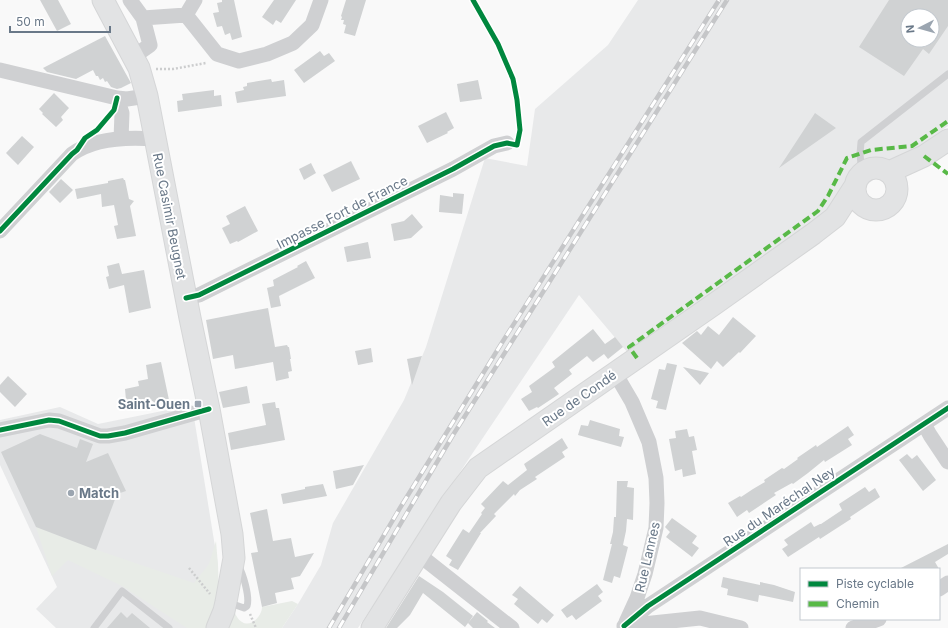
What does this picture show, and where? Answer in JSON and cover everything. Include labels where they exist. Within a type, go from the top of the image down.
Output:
[{"type":"main road","name":"Rue Casimir Beugnet","points":[[103,0],[136,62],[147,96],[209,409],[231,527],[234,558],[222,613]]},
{"type":"main road","points":[[893,178],[948,140]]},
{"type":"main road","points":[[875,168],[882,169],[893,178],[897,192],[892,204],[886,208],[873,210],[861,204],[857,199],[855,193],[858,180],[868,170],[875,168]]},
{"type":"main road","name":"Rue de Condé","points":[[836,217],[858,180]]},
{"type":"main road","name":"Rue de Condé","points":[[372,628],[451,503],[478,468],[836,217],[867,208]]},
{"type":"street","points":[[130,0],[143,18],[150,46],[136,62]]},
{"type":"street","points":[[186,15],[195,0]]},
{"type":"street","points":[[186,15],[217,54],[239,60],[268,54],[293,43],[312,25],[321,0]]},
{"type":"street","points":[[143,18],[186,15]]},
{"type":"street","points":[[0,70],[117,98],[127,99],[147,96]]},
{"type":"street","points":[[117,98],[122,113],[120,139]]},
{"type":"street","points":[[0,231],[77,150],[96,143],[120,139],[155,139]]},
{"type":"street","name":"Impasse Fort de France","points":[[186,298],[200,295],[453,169],[494,146],[507,143]]},
{"type":"street","name":"Rue Lannes","points":[[615,373],[632,402],[649,442],[656,478],[657,503],[656,528],[645,574],[637,598],[623,627]]},
{"type":"street","name":"Rue du Maréchal Ney","points":[[623,627],[653,602],[948,408]]},
{"type":"street","points":[[0,430],[49,420],[59,421],[100,436],[108,436],[125,433],[209,409]]},
{"type":"street","points":[[924,424],[948,462]]},
{"type":"street","points":[[418,554],[512,628]]},
{"type":"street","points":[[623,627],[700,618],[741,628]]},
{"type":"street","points":[[853,628],[876,620]]},
{"type":"lane","points":[[858,180],[861,142],[948,74]]},
{"type":"lane","points":[[222,613],[244,608],[249,602],[242,571],[234,558]]},
{"type":"lane","points":[[94,628],[122,591],[165,627]]},
{"type":"path","points":[[136,62],[173,69],[210,62],[217,54]]},
{"type":"path","points":[[189,568],[222,613]]},
{"type":"path","points":[[247,606],[256,628]]},
{"type":"shaded area","points":[[638,0],[948,0],[948,126],[721,290],[628,353],[579,295],[470,457],[358,628],[282,628],[321,565],[333,523],[404,400],[426,347],[485,158],[527,166],[535,109],[608,45]]},
{"type":"shaded area","points":[[192,405],[218,565],[203,628],[56,628],[36,609],[57,587],[0,465],[0,420],[60,407],[98,424]]},
{"type":"shaded area","points":[[36,527],[100,551],[194,583],[209,564],[216,541],[219,594],[209,628],[187,628],[122,586],[68,560],[52,576]]},
{"type":"shaded area","points":[[292,601],[298,604],[282,628],[227,628],[234,611],[241,621],[249,623],[258,617],[262,607]]},
{"type":"building","points":[[40,0],[58,0],[71,24],[57,31]]},
{"type":"building","points":[[222,0],[234,0],[242,37],[232,40],[230,33],[225,35],[222,26],[217,27],[213,13],[219,12],[217,3],[222,2]]},
{"type":"building","points":[[274,0],[296,0],[281,23],[276,20],[273,25],[262,17]]},
{"type":"building","points":[[346,0],[366,0],[355,36],[344,33],[346,25],[343,24],[344,20],[341,20],[341,16]]},
{"type":"building","points":[[889,0],[948,0],[948,26],[940,38],[940,8],[900,8],[900,48],[933,48],[929,54],[923,49],[904,76],[859,47]]},
{"type":"building","points":[[105,36],[131,83],[117,89],[111,87],[103,78],[100,80],[93,70],[76,79],[47,72],[43,68]]},
{"type":"building","points":[[320,51],[324,56],[329,53],[335,61],[304,83],[294,70]]},
{"type":"building","points":[[271,79],[272,82],[284,80],[286,96],[237,103],[235,92],[244,90],[243,87],[247,86],[247,83]]},
{"type":"building","points":[[478,80],[482,99],[460,102],[457,84]]},
{"type":"building","points":[[214,90],[214,96],[221,95],[222,106],[178,112],[177,101],[183,100],[182,94]]},
{"type":"building","points":[[54,93],[69,108],[61,117],[63,120],[56,127],[42,114],[43,113],[39,109]]},
{"type":"building","points":[[446,112],[454,128],[447,132],[448,133],[427,143],[418,126]]},
{"type":"building","points":[[815,113],[836,128],[779,168]]},
{"type":"building","points":[[22,136],[34,147],[18,165],[6,153]]},
{"type":"building","points":[[351,161],[360,179],[332,192],[323,175]]},
{"type":"building","points":[[311,163],[316,173],[304,180],[299,169]]},
{"type":"building","points":[[123,178],[125,180],[129,199],[134,201],[130,206],[136,236],[117,239],[114,226],[118,225],[114,205],[102,207],[101,194],[77,199],[75,189],[108,183],[108,181]]},
{"type":"building","points":[[61,179],[73,190],[60,203],[49,192]]},
{"type":"building","points":[[453,193],[464,194],[462,214],[439,212],[440,195],[453,197]]},
{"type":"building","points":[[245,206],[258,231],[238,242],[237,241],[230,244],[222,228],[230,224],[226,216]]},
{"type":"building","points":[[412,214],[423,227],[411,238],[394,241],[391,224],[404,221]]},
{"type":"building","points":[[368,242],[371,258],[347,262],[344,247]]},
{"type":"building","points":[[306,261],[315,278],[279,296],[281,306],[271,308],[267,288],[274,286],[273,280],[298,267],[297,266]]},
{"type":"building","points":[[119,263],[122,274],[144,270],[151,308],[129,313],[124,285],[109,289],[106,277],[109,276],[107,266]]},
{"type":"building","points":[[268,308],[275,347],[287,345],[289,347],[292,371],[288,372],[289,378],[276,381],[273,362],[235,369],[233,355],[213,359],[206,320]]},
{"type":"building","points":[[733,317],[756,336],[740,353],[739,352],[723,367],[717,361],[711,369],[682,343],[697,331],[701,335],[708,326],[719,335]]},
{"type":"building","points":[[593,329],[605,344],[615,337],[623,347],[608,359],[604,354],[593,362],[587,356],[569,370],[572,374],[554,388],[559,394],[538,408],[537,407],[529,411],[521,399],[532,392],[529,386],[555,367],[552,362]]},
{"type":"building","points":[[371,348],[373,362],[358,365],[355,351]]},
{"type":"building","points":[[422,356],[412,385],[407,359]]},
{"type":"building","points":[[161,362],[169,400],[154,403],[153,401],[130,406],[129,400],[126,400],[125,389],[139,386],[138,381],[148,379],[146,365]]},
{"type":"building","points":[[667,363],[677,365],[666,410],[656,408],[658,401],[651,399],[659,369],[665,370]]},
{"type":"building","points":[[683,367],[709,373],[700,385]]},
{"type":"building","points":[[8,376],[27,394],[15,407],[0,392],[0,385]]},
{"type":"building","points":[[247,386],[250,403],[223,408],[219,392]]},
{"type":"building","points":[[275,402],[276,408],[279,408],[285,440],[231,450],[228,433],[266,425],[262,404]]},
{"type":"building","points":[[590,420],[620,429],[619,436],[624,437],[621,447],[578,435],[581,425],[588,426]]},
{"type":"building","points":[[848,426],[854,435],[848,439],[852,445],[825,462],[824,460],[793,484],[792,483],[774,493],[776,495],[749,513],[747,510],[737,517],[728,503],[765,482],[764,480],[782,468],[784,469],[816,445],[817,447]]},
{"type":"building","points":[[687,429],[689,437],[694,436],[697,450],[692,451],[696,474],[683,477],[682,469],[675,471],[669,439],[676,438],[675,431]]},
{"type":"building","name":"Match","points":[[40,434],[77,448],[80,439],[93,444],[86,462],[108,453],[126,491],[117,494],[96,550],[36,527],[1,452]]},
{"type":"building","points":[[562,438],[568,448],[562,452],[565,457],[535,477],[537,479],[520,490],[515,496],[514,494],[494,514],[496,516],[480,533],[458,570],[449,565],[452,560],[446,556],[463,529],[469,533],[482,514],[481,513],[485,508],[481,504],[503,481],[508,485],[527,470],[524,464]]},
{"type":"building","points":[[907,454],[912,459],[917,455],[936,480],[923,491],[899,460]]},
{"type":"building","points":[[364,465],[353,485],[336,489],[333,471]]},
{"type":"building","points":[[617,481],[628,481],[627,487],[634,488],[633,520],[627,519],[623,545],[628,547],[620,578],[614,576],[612,583],[603,580],[612,544],[610,544],[613,532],[614,517],[616,517]]},
{"type":"building","points":[[323,484],[327,496],[283,504],[281,494],[305,489],[305,487]]},
{"type":"building","points":[[865,487],[869,492],[875,488],[880,497],[850,517],[851,519],[788,557],[782,549],[788,545],[784,540],[811,522],[814,527],[821,524],[842,510],[839,504]]},
{"type":"building","points":[[267,509],[273,541],[291,538],[295,557],[314,553],[300,576],[291,578],[294,589],[275,593],[277,603],[262,607],[251,553],[258,552],[250,513]]},
{"type":"building","points":[[672,518],[697,536],[692,543],[699,548],[692,557],[666,537],[670,532],[665,527]]},
{"type":"building","points":[[948,544],[948,554],[935,562],[938,568],[901,568]]},
{"type":"building","points":[[419,576],[443,592],[473,616],[465,627],[423,593],[410,615],[397,628],[386,628]]},
{"type":"building","points":[[723,577],[760,585],[760,582],[795,592],[793,602],[759,595],[758,602],[727,595],[728,589],[721,587]]},
{"type":"building","points":[[597,584],[603,592],[598,596],[602,601],[576,620],[572,615],[567,618],[561,610]]},
{"type":"building","points":[[520,586],[554,615],[547,623],[542,619],[538,624],[514,604],[518,599],[512,595]]},
{"type":"building","points":[[121,612],[127,618],[132,613],[150,628],[107,628]]},
{"type":"building","points":[[477,612],[495,628],[473,628],[468,623]]},
{"type":"railway","points":[[329,628],[400,508],[503,341],[719,0]]},
{"type":"railway","points":[[339,628],[453,435],[727,0]]},
{"type":"marked path","points":[[637,358],[629,347],[818,211],[828,196],[847,158],[871,150],[912,146],[948,121]]},
{"type":"marked path","points":[[924,156],[948,174]]},
{"type":"cycle path","points":[[186,298],[199,295],[453,169],[494,146],[507,143],[517,145],[520,130],[513,79],[498,44],[473,0]]},
{"type":"cycle path","points":[[0,231],[77,150],[85,138],[97,130],[114,110],[117,98]]},
{"type":"cycle path","points":[[624,626],[648,606],[948,408]]},
{"type":"cycle path","points":[[0,430],[49,420],[59,421],[100,436],[108,436],[125,433],[209,409]]},
{"type":"place","name":"Saint-Ouen","points":[[198,404]]},
{"type":"place","name":"Match","points":[[71,493]]}]
